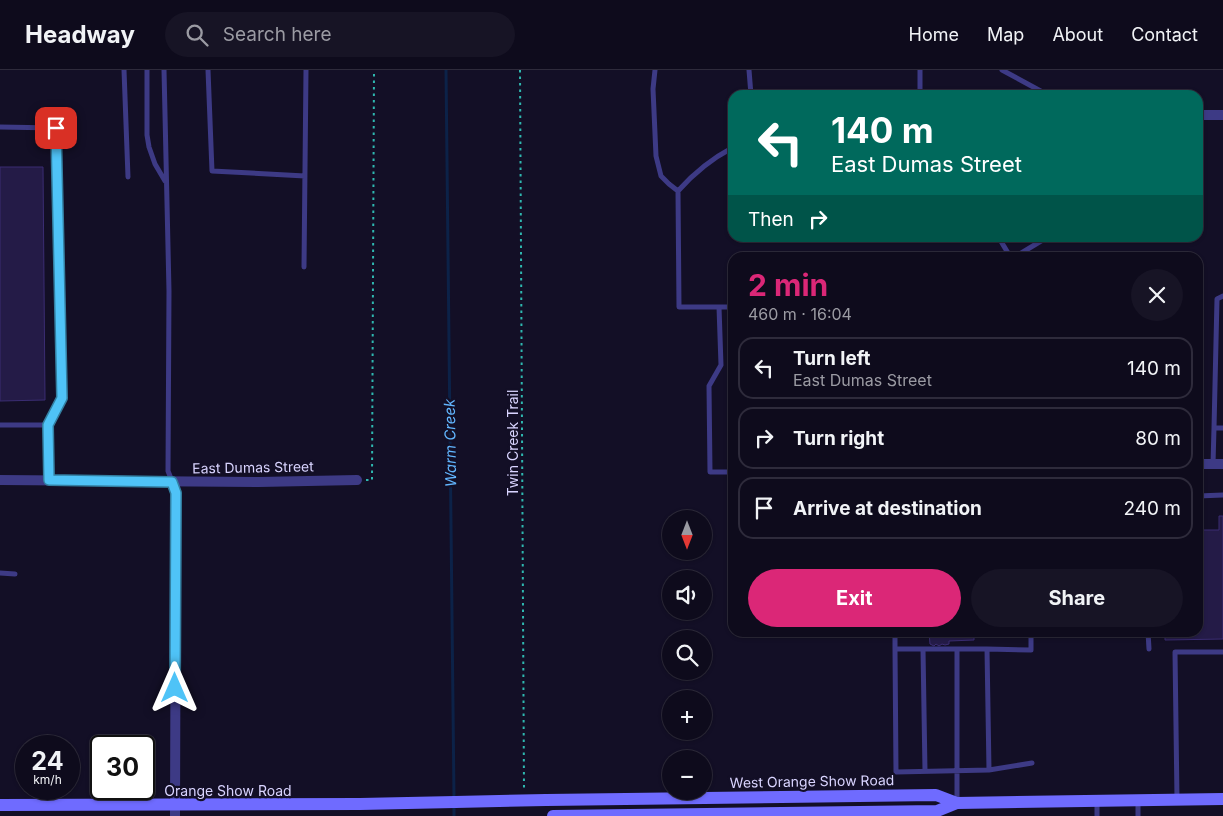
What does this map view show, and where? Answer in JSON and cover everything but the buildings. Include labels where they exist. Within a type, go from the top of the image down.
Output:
[{"type":"main road","name":"West Orange Show Road","points":[[455,802],[936,795],[957,803],[1223,799]]},
{"type":"main road","name":"Orange Show Road","points":[[0,805],[175,810],[455,802]]},
{"type":"main road","name":"West Orange Show Road","points":[[554,816],[937,812],[957,803]]},
{"type":"main road","points":[[957,803],[957,816]]},
{"type":"street","points":[[1203,115],[1223,115]]},
{"type":"street","points":[[1203,464],[1218,464]]},
{"type":"street","name":"East Dumas Street","points":[[0,480],[259,482],[357,480]]},
{"type":"street","points":[[172,482],[176,493],[175,810]]},
{"type":"lane","points":[[124,70],[128,177]]},
{"type":"lane","points":[[147,70],[148,148],[166,183]]},
{"type":"lane","points":[[164,70],[169,290],[168,471],[172,482]]},
{"type":"lane","points":[[208,70],[212,171],[305,176]]},
{"type":"lane","points":[[304,267],[306,70]]},
{"type":"lane","points":[[655,70],[653,89],[656,156],[661,176],[678,191]]},
{"type":"lane","points":[[749,70],[751,90]]},
{"type":"lane","points":[[920,70],[920,90]]},
{"type":"lane","points":[[1002,70],[1039,90]]},
{"type":"lane","points":[[0,127],[56,128],[62,398],[48,425],[49,480]]},
{"type":"lane","points":[[728,150],[701,168],[678,191],[680,307],[728,307]]},
{"type":"lane","points":[[1022,252],[1039,242]]},
{"type":"lane","points":[[1218,464],[1214,428],[1217,299],[1223,296]]},
{"type":"lane","points":[[719,307],[721,365],[709,386],[710,472],[728,472]]},
{"type":"lane","points":[[0,425],[48,425]]},
{"type":"lane","points":[[1214,428],[1223,428]]},
{"type":"lane","points":[[1203,496],[1223,495]]},
{"type":"lane","points":[[0,573],[15,574]]},
{"type":"lane","points":[[895,637],[896,772],[989,770],[1032,763]]},
{"type":"lane","points":[[895,649],[987,648],[1031,650],[1031,637]]},
{"type":"lane","points":[[1148,637],[1149,649]]},
{"type":"lane","points":[[957,648],[957,803]]},
{"type":"lane","points":[[987,648],[989,770]]},
{"type":"lane","points":[[923,649],[925,771]]},
{"type":"lane","points":[[1177,800],[1175,652],[1223,652]]},
{"type":"lane","points":[[758,797],[758,815]]},
{"type":"lane","points":[[1138,800],[1138,816]]},
{"type":"lane","points":[[1096,801],[1097,816]]},
{"type":"path","points":[[357,480],[372,480],[374,70]]},
{"type":"path","name":"Twin Creek Trail","points":[[520,70],[524,796]]},
{"type":"waterway","name":"Warm Creek","points":[[446,70],[454,798]]},
{"type":"waterway","name":"Warm Creek","points":[[454,804],[454,816]]},
{"type":"route","points":[[56,128],[62,398],[48,425],[49,480],[172,482],[176,493],[175,688]]}]
